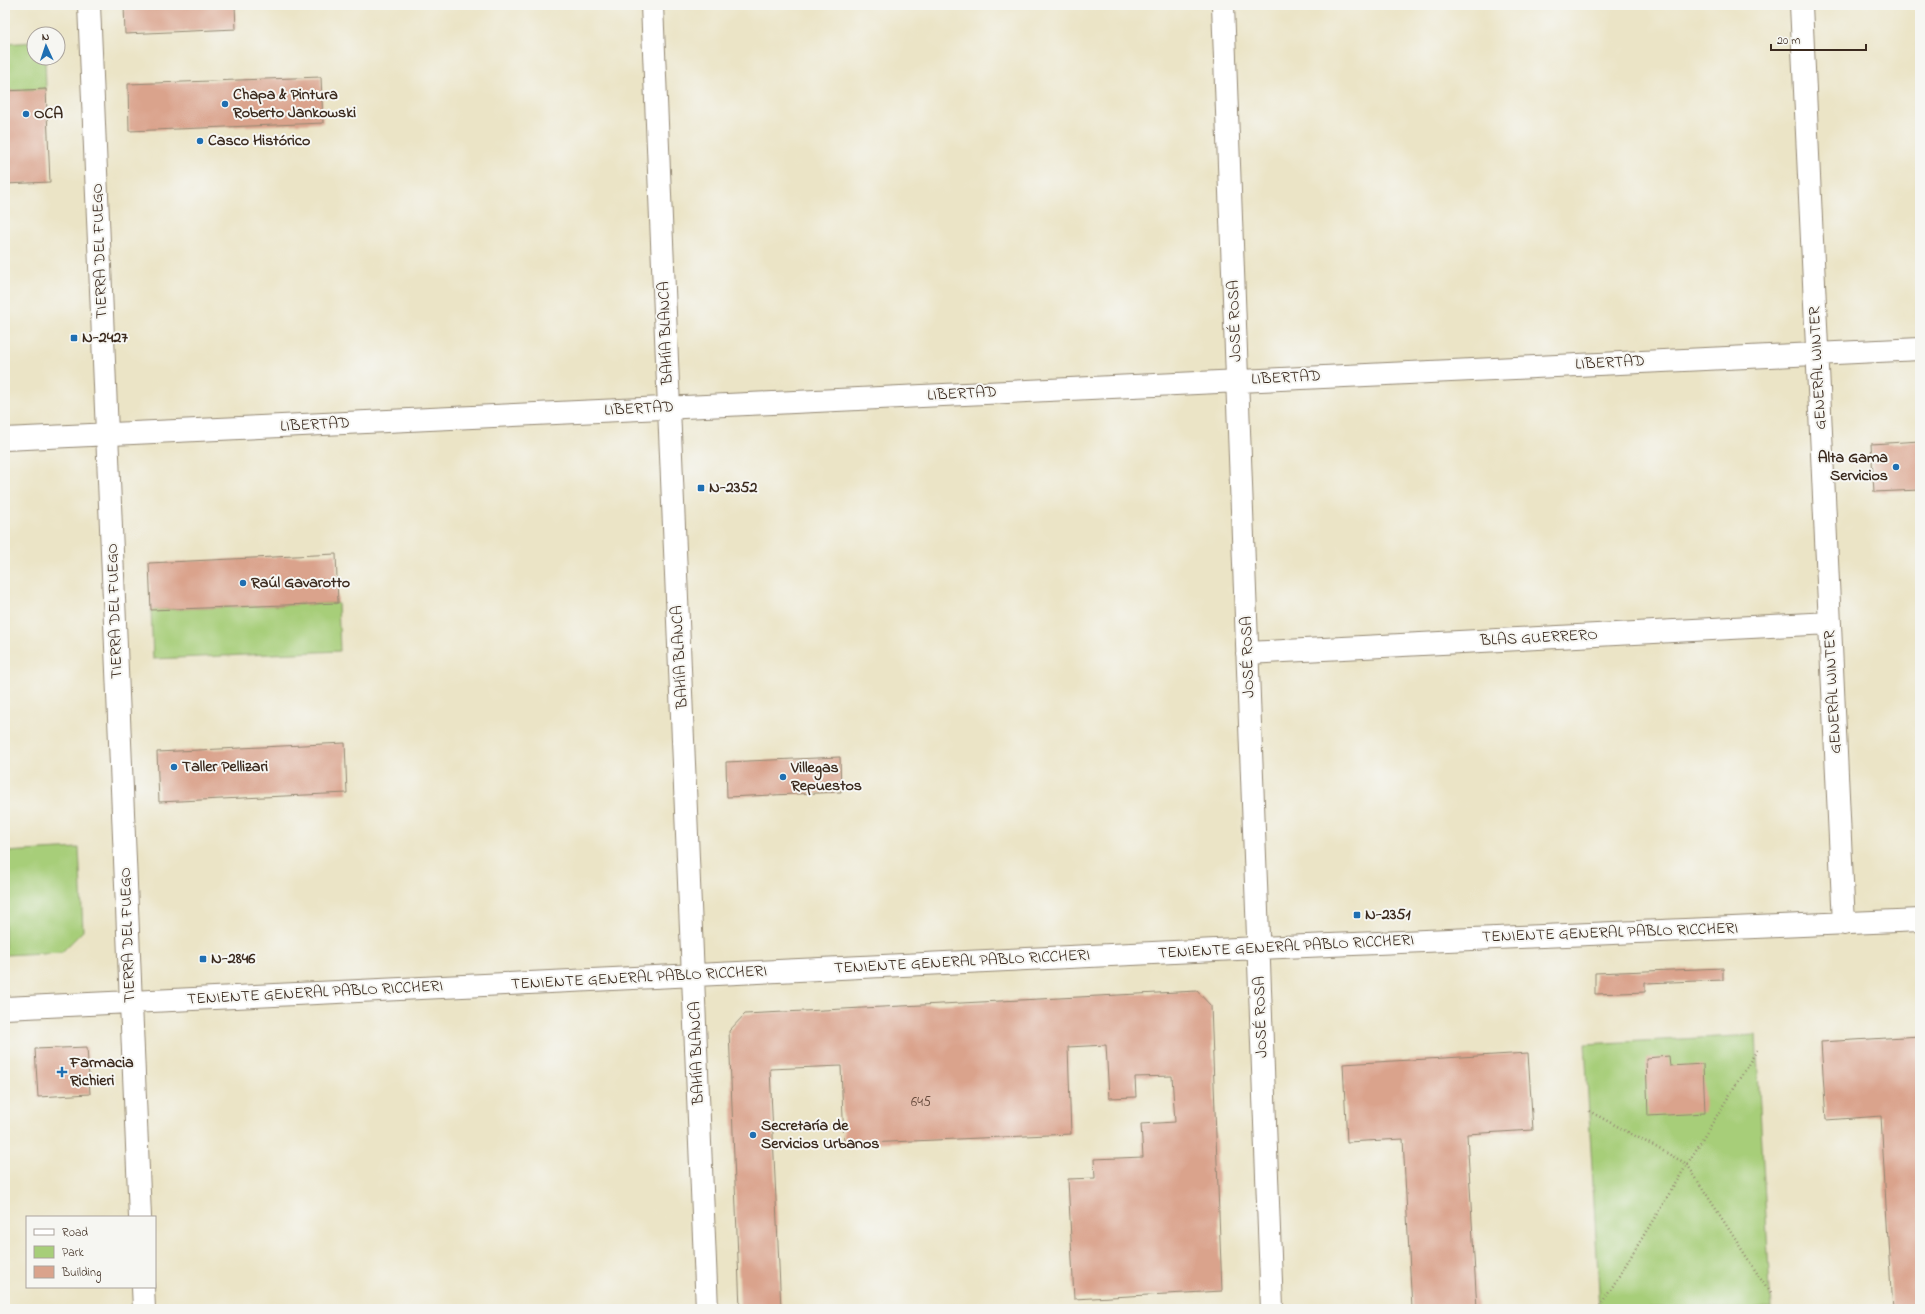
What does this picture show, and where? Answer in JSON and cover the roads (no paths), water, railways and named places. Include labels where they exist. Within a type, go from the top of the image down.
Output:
[{"type":"street","name":"TIERRA DEL FUEGO","points":[[89,5],[140,1216]]},
{"type":"street","name":"BAHÍA BLANCA","points":[[652,5],[707,1309]]},
{"type":"street","name":"JOSÉ ROSA","points":[[1223,5],[1272,1309]]},
{"type":"street","name":"GENERAL WINTER","points":[[1801,5],[1844,924]]},
{"type":"street","name":"LIBERTAD","points":[[5,439],[1920,349]]},
{"type":"street","name":"BLAS GUERRERO","points":[[1248,653],[1830,623]]},
{"type":"street","name":"TENIENTE GENERAL PABLO RICCHERI","points":[[5,1008],[1258,948],[1920,920]]},
{"type":"street","points":[[143,1288],[144,1309]]},
{"type":"place","name":"Chapa & Pintura Roberto Jankowski","points":[[225,104]]},
{"type":"place","name":"OCA","points":[[26,114]]},
{"type":"place","name":"Casco Histórico","points":[[200,141]]},
{"type":"place","name":"N-2427","points":[[74,338]]},
{"type":"place","name":"Alta Gama Servicios","points":[[1896,467]]},
{"type":"place","name":"N-2352","points":[[701,488]]},
{"type":"place","name":"Raúl Gavarotto","points":[[243,583]]},
{"type":"place","name":"Taller Pellizari","points":[[174,767]]},
{"type":"place","name":"Villegas Repuestos","points":[[783,777]]},
{"type":"place","name":"N-2351","points":[[1357,915]]},
{"type":"place","name":"N-2846","points":[[203,959]]},
{"type":"place","name":"Farmacia Richieri","points":[[62,1072]]},
{"type":"place","name":"Secretaría de Servicios Urbanos","points":[[753,1135]]}]
